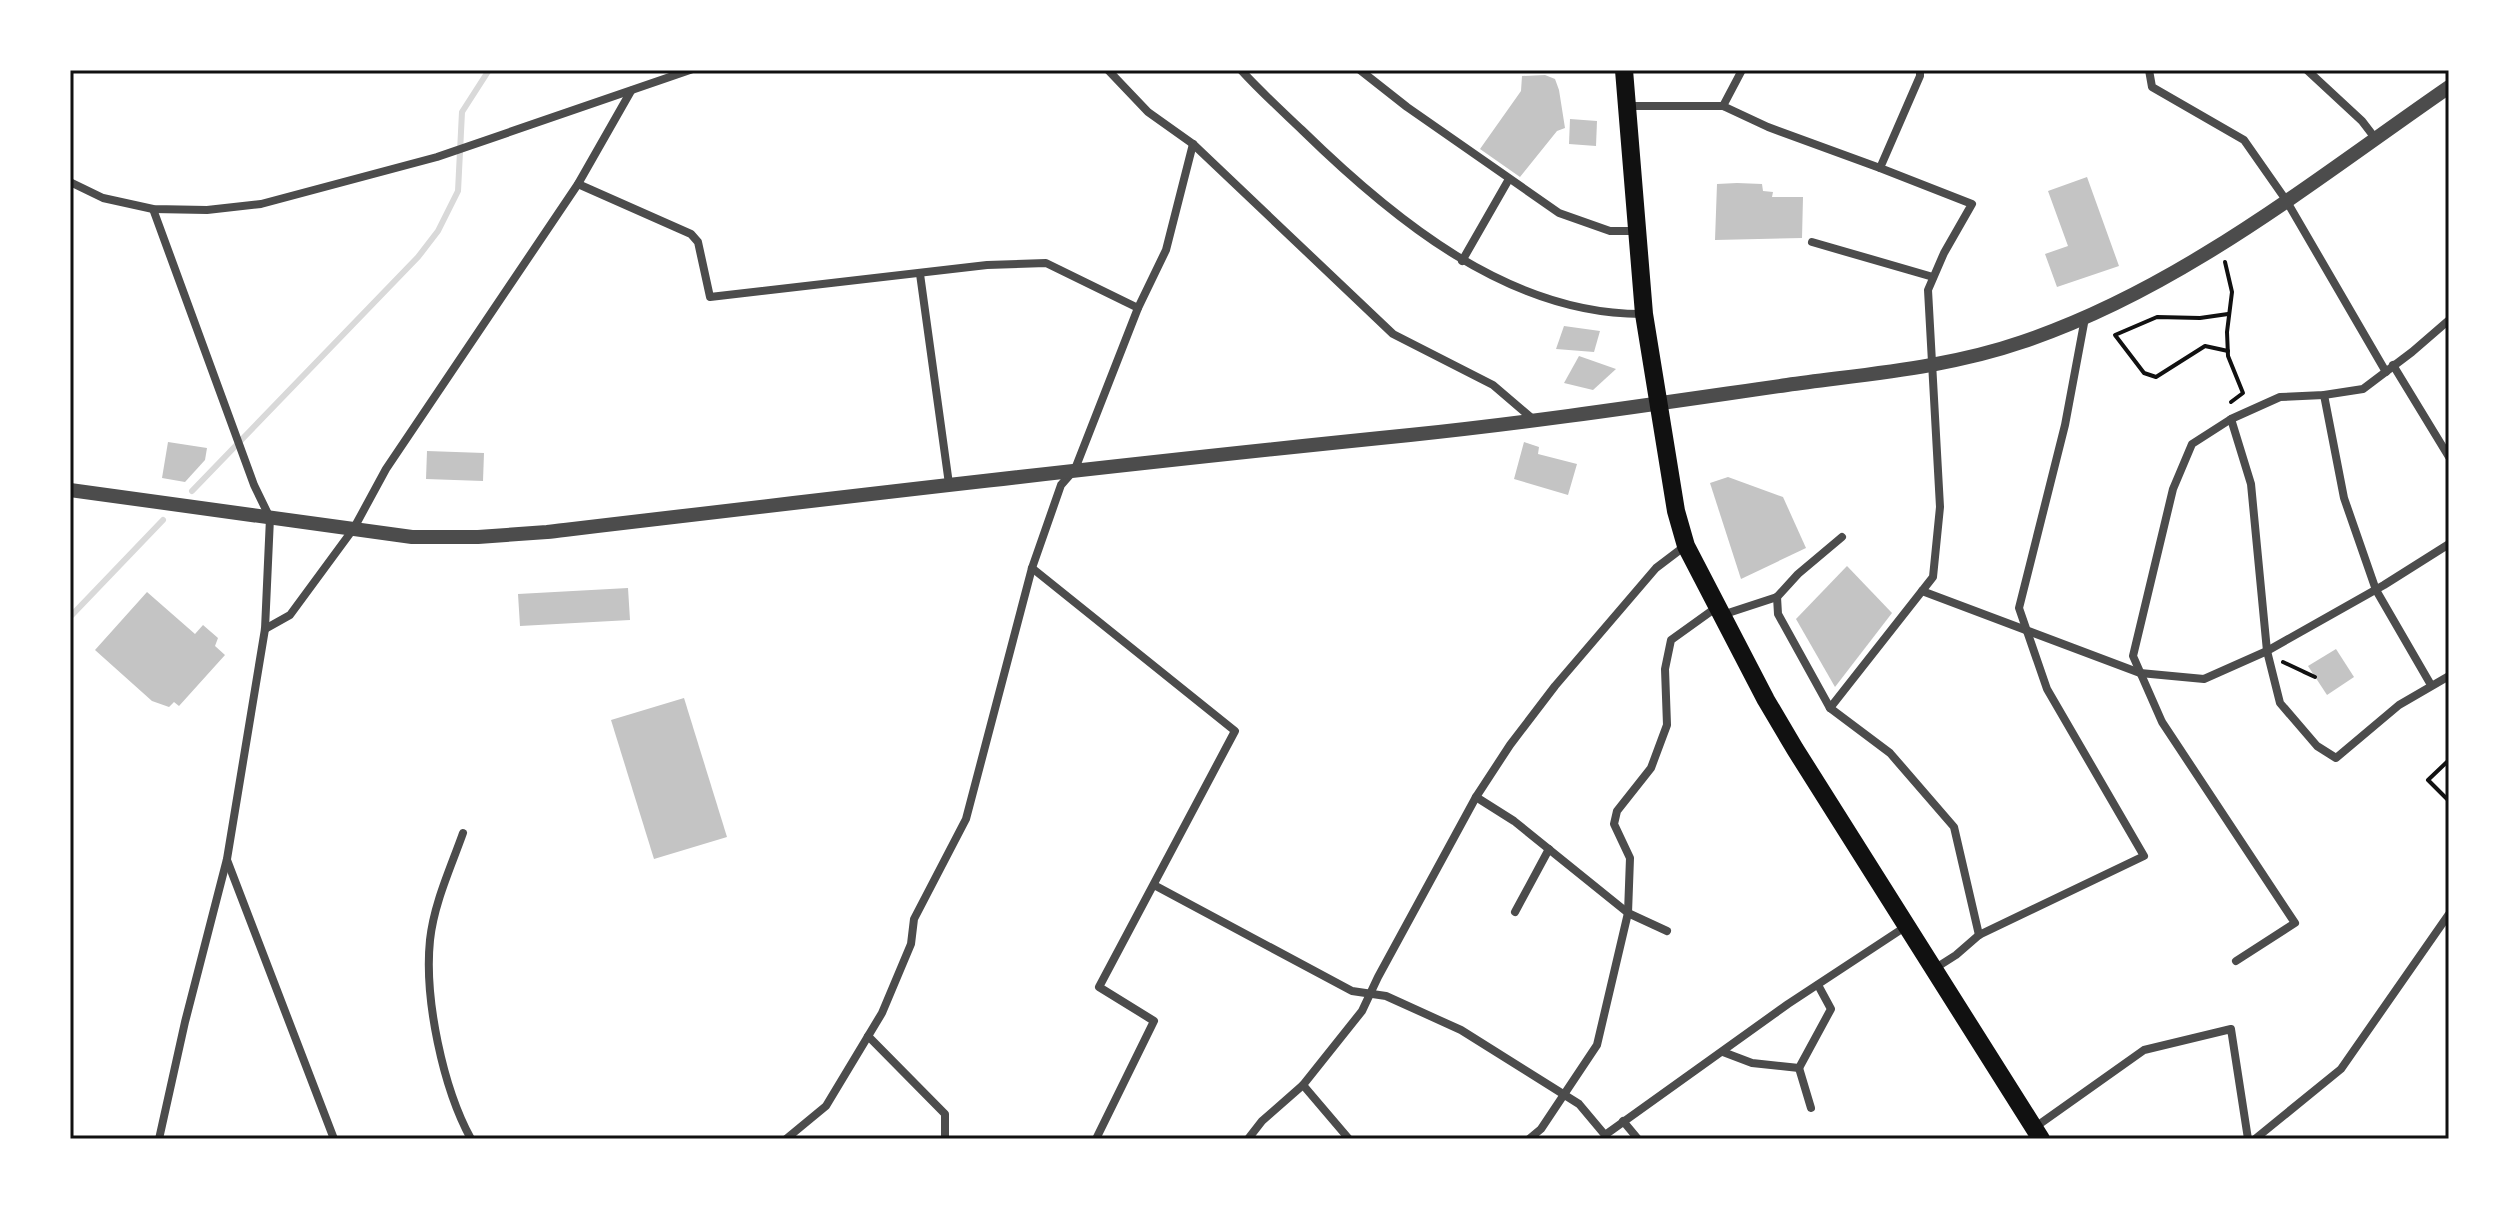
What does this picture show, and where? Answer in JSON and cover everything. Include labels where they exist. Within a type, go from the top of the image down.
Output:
[{"type":"highway","points":[[1624,70],[1644,314],[1672,497],[1686,546],[1766,700],[2037,1134]]},
{"type":"street","points":[[70,182],[103,198],[153,209],[207,210],[261,204],[437,157],[690,70]]},
{"type":"street","points":[[1108,70],[1148,112],[1193,144],[1393,334],[1493,385],[1536,422]]},
{"type":"street","points":[[1241,70],[1358,185],[1462,261],[1522,289],[1575,307],[1617,314],[1644,314]]},
{"type":"street","points":[[1360,70],[1559,213],[1610,231],[1637,231]]},
{"type":"street","points":[[1723,106],[1742,70]]},
{"type":"street","points":[[1880,168],[1920,70]]},
{"type":"street","points":[[2149,70],[2152,87],[2244,140],[2286,200],[2389,368],[2449,457]]},
{"type":"street","points":[[2307,70],[2362,121],[2375,138]]},
{"type":"street","points":[[70,490],[412,537],[492,536],[1075,469],[1536,422],[1947,362],[2019,343],[2085,318],[2205,254],[2449,87]]},
{"type":"street","points":[[265,629],[290,615],[354,528],[386,469],[578,184],[631,91]]},
{"type":"street","points":[[1627,106],[1723,106],[1768,127],[1972,204],[1928,290],[1940,507],[1933,577],[1830,708]]},
{"type":"street","points":[[786,1139],[826,1106],[882,1013],[911,944],[914,919],[966,819],[1032,568],[1061,485],[1075,469],[1138,308],[1166,250],[1193,144]]},
{"type":"street","points":[[1462,261],[1509,179]]},
{"type":"street","points":[[578,184],[691,234],[698,242],[710,297],[987,265],[1046,263],[1138,308]]},
{"type":"street","points":[[153,209],[254,485],[270,518],[265,629],[227,859],[159,1139]]},
{"type":"street","points":[[1812,242],[1933,277]]},
{"type":"street","points":[[920,274],[949,484]]},
{"type":"street","points":[[1934,969],[1979,935],[2144,856],[2047,689],[2019,608],[2065,425],[2085,318]]},
{"type":"street","points":[[2236,961],[2295,923],[2162,722],[2133,656],[2173,489],[2192,444],[2231,419],[2280,397],[2363,389],[2449,320]]},
{"type":"street","points":[[2324,395],[2344,498],[2376,590],[2431,685]]},
{"type":"street","points":[[2231,419],[2251,484],[2270,654],[2280,703],[2317,746],[2336,758],[2399,705],[2449,676]]},
{"type":"street","points":[[1529,1139],[1541,1129],[1597,1045],[1628,913],[1630,858],[1614,824],[1617,811],[1651,768],[1667,725],[1665,669],[1671,640],[1720,611],[1777,597],[1798,574],[1842,537]]},
{"type":"street","points":[[1922,591],[2140,673],[2204,679],[2270,654],[2449,544]]},
{"type":"street","points":[[1248,1139],[1262,1121],[1303,1085],[1362,1011],[1476,797],[1510,745],[1555,686],[1656,568],[1686,546]]},
{"type":"street","points":[[1032,568],[1235,731],[1099,987],[1154,1021],[1096,1139]]},
{"type":"street","points":[[1777,597],[1778,614],[1830,708],[1890,753],[1954,827],[1979,935]]},
{"type":"street","points":[[1476,797],[1514,821],[1628,913],[1667,931]]},
{"type":"street","points":[[463,833],[442,890],[430,940],[430,954],[437,1043],[461,1121],[471,1139]]},
{"type":"street","points":[[1515,912],[1549,849]]},
{"type":"street","points":[[227,859],[334,1139]]},
{"type":"street","points":[[1154,885],[1352,991],[1386,996],[1461,1030],[1579,1104],[1605,1135],[1905,927]]},
{"type":"street","points":[[2255,1139],[2341,1069],[2449,914]]},
{"type":"street","points":[[1811,1108],[1799,1068],[1831,1009],[1818,985]]},
{"type":"street","points":[[2037,1134],[2144,1050],[2231,1029],[2248,1139]]},
{"type":"street","points":[[868,1036],[945,1114],[945,1139]]},
{"type":"street","points":[[1723,1052],[1752,1063],[1799,1068]]},
{"type":"street","points":[[1303,1085],[1349,1139]]},
{"type":"street","points":[[1623,1121],[1638,1139]]},
{"type":"path","points":[[2223,255],[2232,292],[2228,314],[2228,351],[2243,393],[2231,403]]},
{"type":"path","points":[[2228,314],[2200,318],[2157,317],[2115,335],[2144,373],[2156,377],[2205,346],[2228,351]]},
{"type":"path","points":[[2270,654],[2315,677],[2304,672]]},
{"type":"path","points":[[2449,760],[2428,780],[2449,801]]},
{"type":"building","points":[[1545,75],[1555,79],[1565,128],[1557,131],[1520,177],[1480,149],[1521,91],[1522,76]]},
{"type":"building","points":[[1570,119],[1597,121],[1596,146],[1569,144]]},
{"type":"building","points":[[2087,177],[2119,266],[2057,287],[2045,254],[2068,246],[2048,191]]},
{"type":"building","points":[[1717,184],[1762,184],[1763,191],[1773,192],[1772,197],[1803,197],[1802,238],[1715,240]]},
{"type":"building","points":[[1564,326],[1600,331],[1594,352],[1556,349]]},
{"type":"building","points":[[1579,356],[1616,369],[1593,390],[1564,383]]},
{"type":"building","points":[[168,442],[207,448],[205,460],[185,482],[162,478]]},
{"type":"building","points":[[1524,442],[1539,447],[1538,454],[1577,464],[1568,495],[1514,479]]},
{"type":"building","points":[[427,451],[484,453],[483,481],[426,479]]},
{"type":"building","points":[[1728,477],[1783,497],[1806,548],[1741,579],[1710,483]]},
{"type":"building","points":[[1847,566],[1892,613],[1835,687],[1796,619]]},
{"type":"building","points":[[628,588],[630,620],[520,626],[518,594]]},
{"type":"building","points":[[147,592],[195,634],[203,625],[218,638],[215,646],[225,655],[179,706],[174,702],[169,707],[152,701],[95,650]]},
{"type":"building","points":[[2336,649],[2354,677],[2327,695],[2308,666]]},
{"type":"building","points":[[684,698],[727,837],[654,859],[611,720]]},
{"type":"waterway","points":[[192,491],[418,257],[438,231],[458,191],[462,112],[489,70]]},
{"type":"waterway","points":[[70,617],[163,520]]}]
